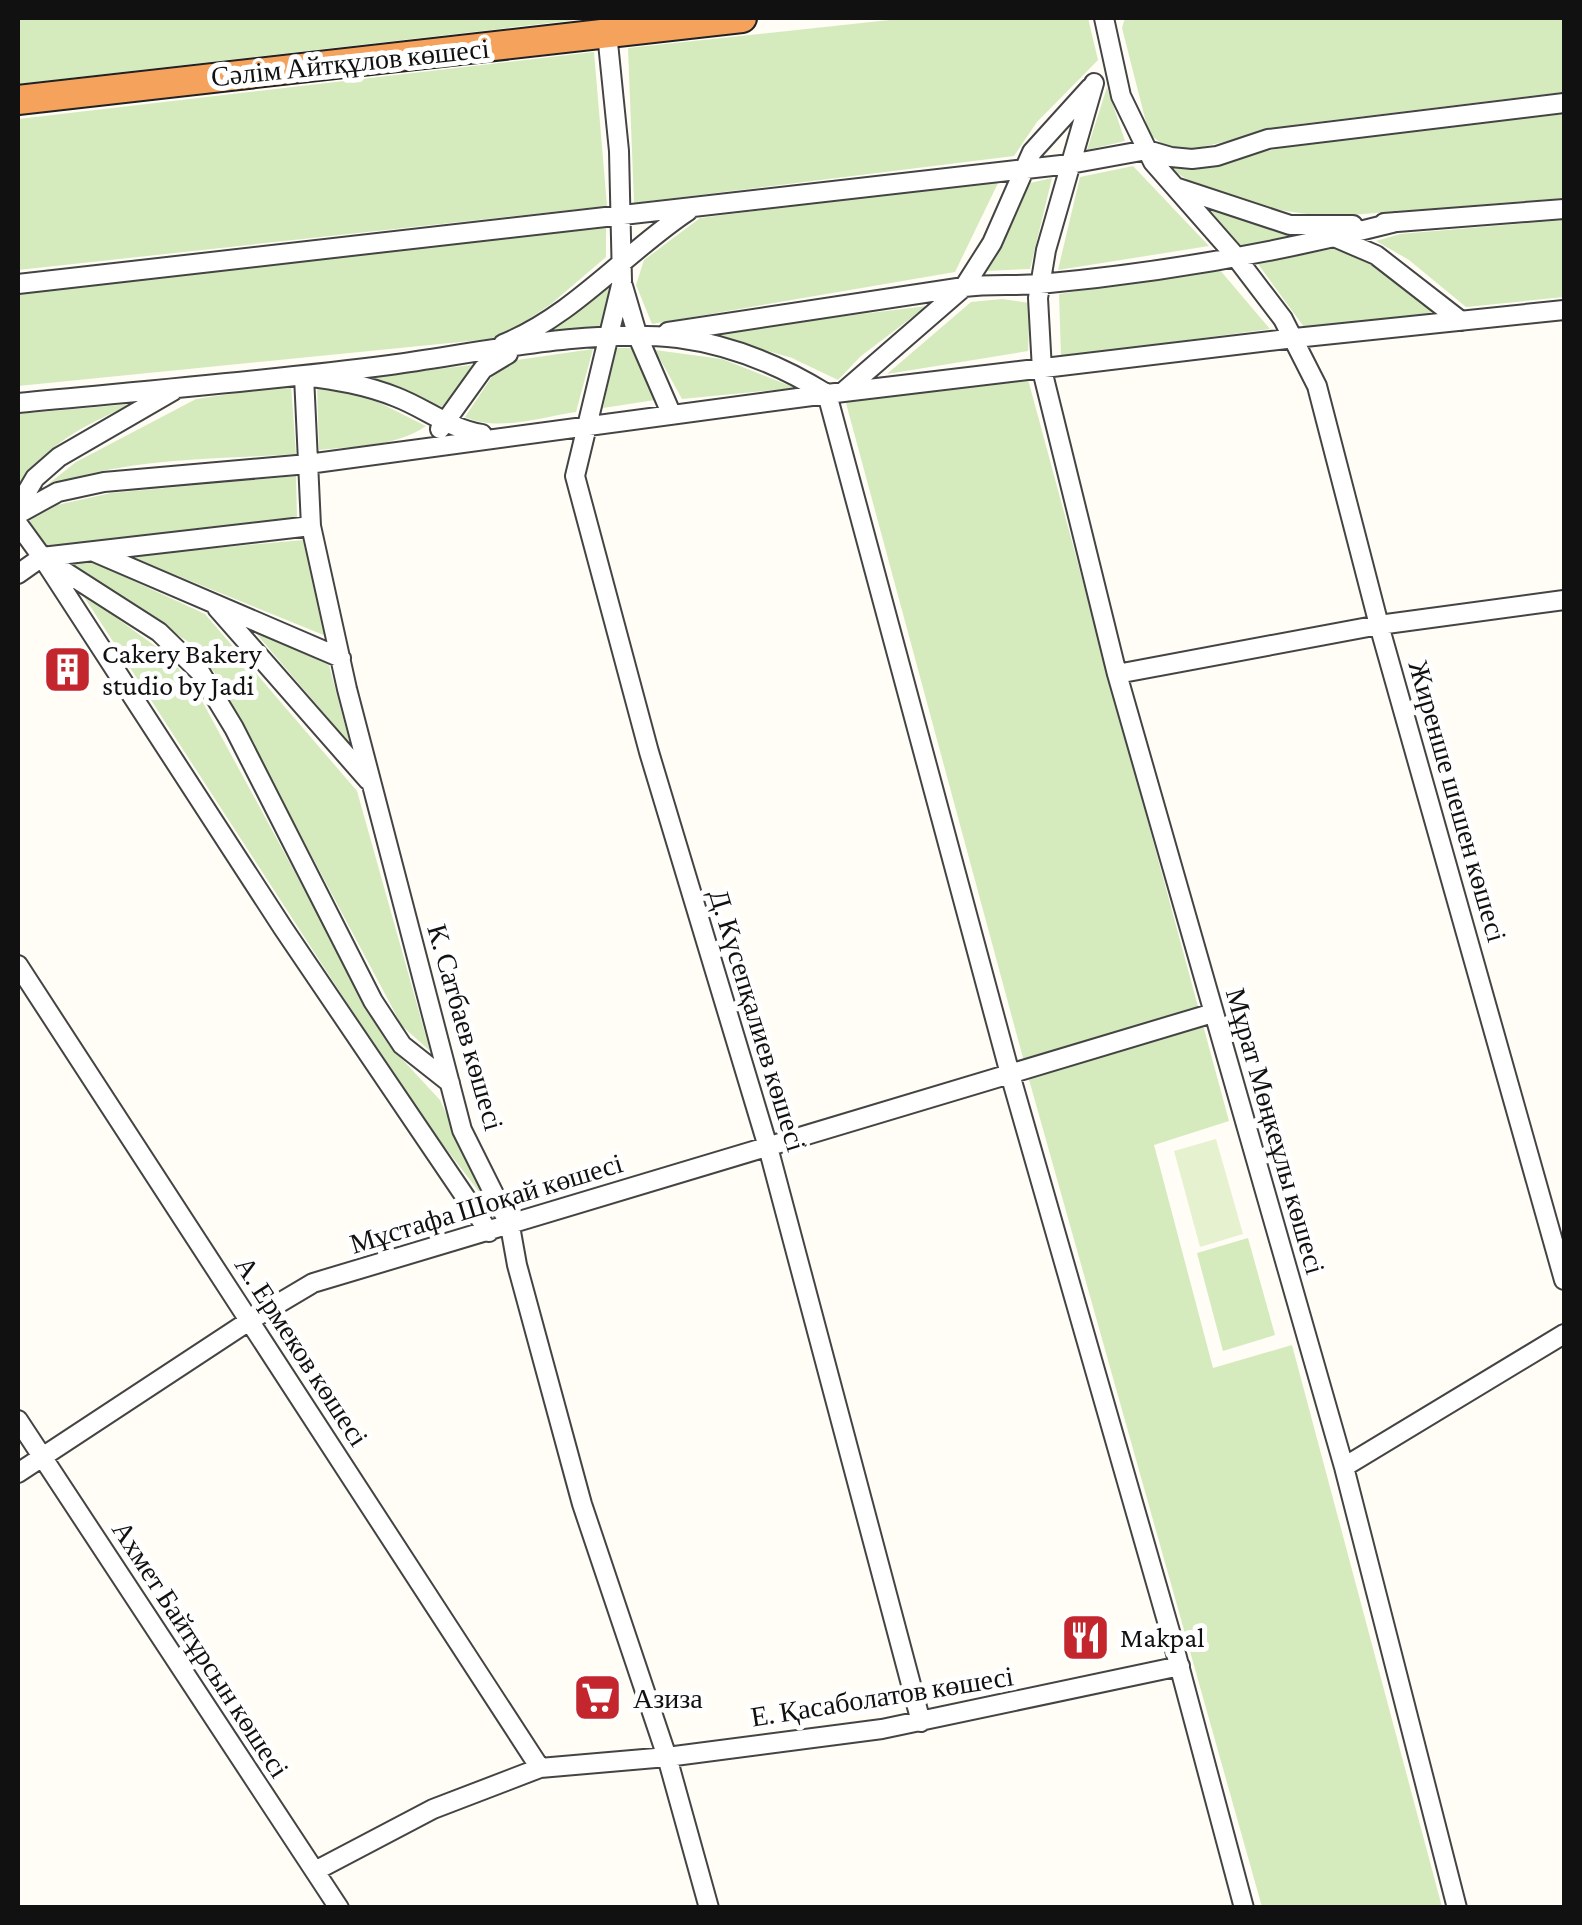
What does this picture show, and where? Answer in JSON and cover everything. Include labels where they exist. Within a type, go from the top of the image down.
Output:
[{"type":"highway","name":"Сәлім Айтқұлов көшесі","points":[[18,100],[742,18]]},
{"type":"street","name":"Жиренше шешен көшесі","points":[[1104,18],[1121,96],[1147,150],[1236,258],[1295,338],[1317,386],[1564,1280]]},
{"type":"street","points":[[608,33],[619,151],[622,272],[638,337],[670,413]]},
{"type":"street","points":[[835,393],[964,288],[992,243],[1032,152],[1114,61]]},
{"type":"street","name":"Мұрат Мөңкеұлы көшесі","points":[[1094,83],[1040,284],[1042,370],[1117,674],[1344,1467],[1458,1908]]},
{"type":"street","points":[[18,284],[1070,164],[1147,150],[1171,158],[1192,159],[1217,156],[1268,138],[1564,102]]},
{"type":"street","points":[[1175,187],[1338,238],[1376,254],[1461,321]]},
{"type":"street","points":[[484,352],[519,338],[622,272],[655,233],[694,207]]},
{"type":"street","points":[[1290,225],[1326,227],[1564,209]]},
{"type":"street","points":[[638,337],[1000,283],[1040,284],[1236,258],[1396,222]]},
{"type":"street","name":"Д. Күсепқалиев көшесі","points":[[622,272],[611,336],[575,476],[580,501],[649,752],[768,1147],[920,1722]]},
{"type":"street","points":[[18,511],[58,492],[104,482],[308,464],[670,413],[1564,310]]},
{"type":"street","points":[[18,403],[304,376],[611,336],[676,338],[717,345],[835,393]]},
{"type":"street","points":[[406,450],[429,439],[447,423],[483,369],[524,347]]},
{"type":"street","points":[[304,376],[346,381],[397,397],[447,423],[497,436]]},
{"type":"street","name":"К. Сатбаев көшесі","points":[[304,376],[311,526],[372,786],[462,1130],[510,1226],[517,1265],[582,1504],[667,1757],[708,1908]]},
{"type":"street","points":[[18,511],[36,478],[59,457],[178,388]]},
{"type":"street","points":[[835,393],[1010,1074],[1180,1666],[1244,1908]]},
{"type":"street","points":[[18,524],[283,928],[489,1232]]},
{"type":"street","points":[[18,574],[42,557],[311,526]]},
{"type":"street","points":[[93,552],[341,658]]},
{"type":"street","points":[[42,557],[159,632],[200,672],[234,728],[373,1001],[402,1045],[450,1083]]},
{"type":"street","points":[[1117,674],[1380,625],[1564,600]]},
{"type":"street","points":[[214,604],[372,786]]},
{"type":"street","name":"А. Ермеков көшесі","points":[[18,965],[540,1768]]},
{"type":"street","name":"Мұстафа Шоқай көшесі","points":[[18,1473],[249,1321],[313,1284],[1213,1013]]},
{"type":"street","points":[[1344,1467],[1564,1334]]},
{"type":"street","name":"Ахмет Байтұрсын көшесі","points":[[18,1420],[339,1908]]},
{"type":"street","name":"Е. Қасаболатов көшесі","points":[[314,1871],[433,1809],[540,1768],[667,1757],[920,1722],[1180,1666]]},
{"type":"green space","points":[[594,18],[18,84],[18,20]]},
{"type":"green space","points":[[908,18],[1088,18],[1098,60],[1037,122],[1014,156],[634,203],[628,48]]},
{"type":"green space","points":[[1125,18],[1564,18],[1564,92],[1300,124],[1185,151],[1161,143],[1149,134],[1122,28]]},
{"type":"green space","points":[[594,52],[607,206],[18,270],[18,119]]},
{"type":"green space","points":[[1107,87],[1125,141],[1087,150]]},
{"type":"green space","points":[[1564,114],[1564,198],[1319,215],[1273,209],[1226,196],[1204,188],[1170,167],[1202,165],[1331,140]]},
{"type":"green space","points":[[1133,166],[1209,246],[1058,270],[1080,177]]},
{"type":"green space","points":[[1052,178],[1030,269],[985,271],[1004,242],[1030,183]]},
{"type":"green space","points":[[1000,179],[955,272],[652,324],[636,285],[644,260],[700,218]]},
{"type":"green space","points":[[1209,209],[1297,238],[1241,246]]},
{"type":"green space","points":[[1564,220],[1564,297],[1466,307],[1409,260],[1376,241],[1400,234]]},
{"type":"green space","points":[[606,227],[606,257],[551,304],[500,338],[18,386],[18,294]]},
{"type":"green space","points":[[1337,248],[1380,266],[1437,313],[1304,327],[1258,264]]},
{"type":"green space","points":[[1219,269],[1270,329],[1061,357],[1059,294]]},
{"type":"green space","points":[[611,282],[600,327],[541,334]]},
{"type":"green space","points":[[1002,299],[1030,303],[1028,351],[887,374],[971,302]]},
{"type":"green space","points":[[927,306],[861,356],[838,380],[792,358],[706,333]]},
{"type":"green space","points":[[616,348],[636,348],[655,400],[603,408]]},
{"type":"green space","points":[[593,349],[576,412],[506,423],[465,417],[497,369],[517,360]]},
{"type":"green space","points":[[655,350],[722,359],[796,388],[682,399]]},
{"type":"green space","points":[[473,365],[445,408],[365,377]]},
{"type":"green space","points":[[1026,372],[1229,1121],[1154,1145],[1213,1368],[1292,1345],[1442,1907],[1262,1907],[1026,1069],[843,392]]},
{"type":"green space","points":[[291,385],[296,454],[135,465],[42,489],[76,462],[196,399]]},
{"type":"green space","points":[[317,385],[370,398],[426,426],[388,442],[319,450]]},
{"type":"green space","points":[[131,404],[53,448],[18,492],[18,414]]},
{"type":"green space","points":[[296,476],[297,518],[46,546],[29,521],[57,505],[111,493]]},
{"type":"green space","points":[[303,540],[326,636],[129,556]]},
{"type":"green space","points":[[88,560],[205,614],[357,791],[430,1051],[402,1026],[214,672],[187,641],[68,564]]},
{"type":"green space","points":[[81,592],[166,654],[195,688],[388,1044],[440,1100],[486,1201],[415,1108]]},
{"type":"green space","points":[[254,631],[329,665],[350,744]]},
{"type":"green space","points":[[1216,1139],[1243,1234],[1200,1247],[1174,1151]]},
{"type":"green space","points":[[1248,1238],[1275,1335],[1223,1351],[1197,1253]]},
{"type":"place","name":"Cakery Bakery studio by Jadi","points":[[67,669]]},
{"type":"place","name":"Makpal","points":[[1085,1637]]},
{"type":"place","name":"Азиза","points":[[598,1698]]}]
